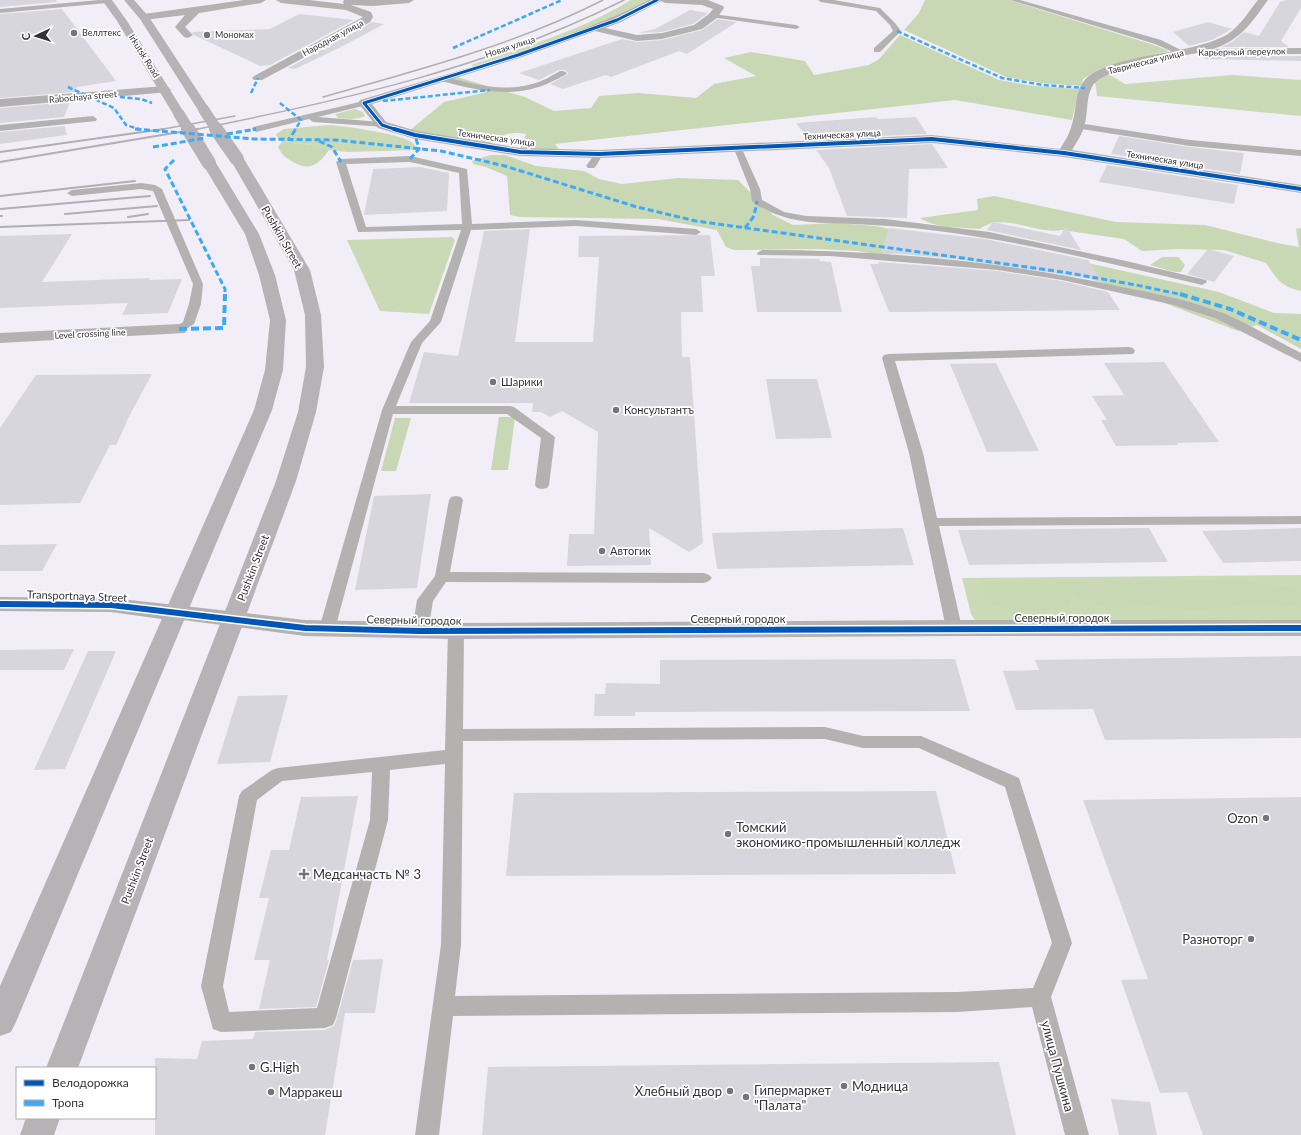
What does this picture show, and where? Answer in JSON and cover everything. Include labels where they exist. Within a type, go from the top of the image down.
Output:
[{"type":"main road","name":"Irkutsk Road","points":[[107,0],[165,90],[252,234],[267,275],[278,320],[274,370],[263,410],[176,613]]},
{"type":"main road","name":"Irkutsk Road","points":[[129,0],[144,18],[237,159]]},
{"type":"main road","name":"Pushkin Street","points":[[62,1067],[286,481],[307,412],[315,367],[313,315],[302,270],[237,159]]},
{"type":"main road","points":[[0,1022],[176,613]]},
{"type":"main road","points":[[37,1135],[43,1119]]},
{"type":"street","points":[[144,18],[261,0]]},
{"type":"street","name":"Народная улица","points":[[258,78],[366,20],[368,17],[367,14],[347,8],[280,0]]},
{"type":"street","points":[[326,0],[373,3],[409,0]]},
{"type":"street","name":"Новая улица","points":[[364,103],[518,55],[617,20],[657,0]]},
{"type":"street","points":[[594,28],[637,38],[662,36],[698,27],[714,16],[719,8],[713,4],[693,0],[665,0]]},
{"type":"street","name":"Таврическая улица","points":[[1064,153],[1078,126],[1085,88],[1096,76],[1120,66],[1206,48],[1229,38],[1251,18],[1263,0]]},
{"type":"street","points":[[188,35],[180,27],[185,20],[196,11]]},
{"type":"street","name":"Карьерный переулок","points":[[1184,53],[1301,51]]},
{"type":"street","name":"Rabochaya street","points":[[0,103],[165,90]]},
{"type":"street","points":[[364,103],[382,125]]},
{"type":"street","name":"Техническая улица","points":[[382,125],[416,135],[520,152],[599,154],[738,149],[932,139],[1000,145],[1064,153],[1301,189]]},
{"type":"street","name":"Level crossing line","points":[[0,338],[179,329]]},
{"type":"street","name":"Transportnaya Street","points":[[0,604],[111,605],[176,613]]},
{"type":"street","name":"Северный городок","points":[[176,613],[305,628],[420,631],[1301,628]]},
{"type":"lane","points":[[0,11],[74,5],[107,0]]},
{"type":"lane","points":[[821,0],[878,9],[893,24],[897,31],[876,50]]},
{"type":"lane","points":[[1013,0],[1158,42],[1184,53]]},
{"type":"lane","points":[[714,16],[796,27]]},
{"type":"lane","points":[[441,78],[490,90],[513,90],[535,86],[563,73]]},
{"type":"lane","points":[[256,129],[308,118],[364,103]]},
{"type":"lane","points":[[308,118],[382,125]]},
{"type":"lane","points":[[0,128],[93,119]]},
{"type":"lane","points":[[1078,126],[1190,143],[1301,153]]},
{"type":"lane","points":[[738,149],[755,189],[757,201],[781,214],[806,219],[885,222],[989,235],[1126,264],[1202,282]]},
{"type":"lane","points":[[591,166],[599,154]]},
{"type":"lane","points":[[327,629],[388,410],[417,342],[436,322],[467,227],[464,171],[410,159],[341,162],[362,230],[467,227],[576,223],[696,232]]},
{"type":"lane","points":[[72,193],[141,186],[157,189],[198,284],[195,304],[188,324],[179,329]]},
{"type":"lane","points":[[762,253],[838,254],[998,268],[1062,277],[1177,302],[1219,316],[1301,358]]},
{"type":"lane","points":[[954,628],[916,453],[888,358],[1129,351]]},
{"type":"lane","points":[[388,410],[510,410],[548,437],[542,485]]},
{"type":"lane","points":[[420,631],[425,600],[442,577],[456,500]]},
{"type":"lane","points":[[931,522],[1301,520]]},
{"type":"lane","points":[[442,577],[704,578]]},
{"type":"lane","points":[[427,1135],[451,945],[456,631]]},
{"type":"lane","points":[[443,1006],[957,1002],[1040,997],[1062,943],[1013,783],[921,742],[863,742],[825,733],[454,735]]},
{"type":"lane","points":[[381,764],[379,820],[325,1018],[221,1022],[212,986],[248,796],[278,776],[381,764],[453,756]]},
{"type":"lane","name":"улица Пушкина","points":[[1040,997],[1076,1135]]},
{"type":"green space","points":[[631,0],[651,0],[591,27],[474,66],[471,65],[573,29],[612,11]]},
{"type":"green space","points":[[925,0],[1009,0],[1169,51],[1102,68],[1083,79],[1081,86],[1041,83],[1006,77],[904,30],[919,13]]},
{"type":"green space","points":[[900,35],[999,80],[1034,86],[1079,89],[1072,120],[955,100],[555,144],[560,151],[519,151],[526,134],[520,133],[506,134],[489,145],[409,131],[444,102],[487,92],[443,81],[457,77],[525,97],[554,111],[591,108],[599,96],[639,93],[696,98],[714,84],[756,76],[724,58],[751,52],[805,61],[814,75],[869,65],[879,59]]},
{"type":"green space","points":[[1107,73],[1125,84],[1232,75],[1301,80],[1301,116],[1097,96],[1095,81]]},
{"type":"green space","points":[[355,109],[363,112],[365,116],[355,119],[345,119],[338,118],[335,114]]},
{"type":"green space","points":[[329,125],[374,131],[399,137],[414,144],[416,150],[348,152],[329,150],[313,145],[282,142],[276,134],[284,129]]},
{"type":"green space","points":[[282,142],[313,145],[329,150],[318,163],[304,166],[293,162],[282,154],[278,147]]},
{"type":"green space","points":[[490,155],[505,155],[536,166],[584,171],[599,179],[622,184],[678,178],[738,180],[773,215],[793,225],[837,223],[876,226],[972,248],[1083,262],[1219,292],[1274,313],[1301,314],[1301,349],[1257,325],[1238,331],[1167,304],[1084,277],[912,253],[875,254],[858,251],[817,249],[734,250],[726,247],[717,230],[658,219],[520,217],[510,215],[507,176],[486,167],[473,164],[472,161]]},
{"type":"green space","points":[[994,196],[1116,222],[1205,225],[1299,247],[1296,229],[1301,228],[1301,291],[1280,282],[1266,263],[1224,250],[1178,249],[1142,251],[1124,239],[1062,230],[1052,231],[998,222],[989,224],[980,229],[949,227],[927,222],[920,218],[978,210],[977,199]]},
{"type":"green space","points":[[452,237],[455,240],[429,314],[380,311],[347,240]]},
{"type":"green space","points":[[1162,257],[1178,257],[1185,265],[1181,272],[1174,272],[1150,265]]},
{"type":"green space","points":[[499,417],[515,417],[508,470],[491,470]]},
{"type":"green space","points":[[395,418],[411,418],[396,471],[381,471]]},
{"type":"green space","points":[[1301,575],[1301,622],[981,622],[974,619],[971,614],[962,578]]},
{"type":"green space","points":[[1243,580],[1301,589],[1301,607],[1246,605],[1203,610],[1162,608],[1135,603],[1119,608],[1111,608],[1096,605],[1073,596],[1068,606],[1040,611],[1021,610],[993,606],[981,583]]},
{"type":"building","points":[[0,0],[56,0],[57,2],[0,7]]},
{"type":"building","points":[[1286,0],[1301,0],[1301,8],[1281,41],[1289,47],[1221,47],[1232,42],[1244,32],[1259,36],[1280,2]]},
{"type":"building","points":[[62,9],[116,81],[77,87],[75,92],[0,98],[0,14]]},
{"type":"building","points":[[690,10],[708,13],[693,24],[662,32],[638,33],[655,29]]},
{"type":"building","points":[[299,14],[354,20],[270,65],[260,66],[194,35],[192,32],[270,29]]},
{"type":"building","points":[[718,19],[737,22],[687,54],[679,51],[611,77],[606,75],[563,89],[550,84],[568,74],[568,72],[564,70],[559,70],[539,80],[519,73],[622,39],[637,42],[662,40],[702,30]]},
{"type":"building","points":[[372,22],[384,24],[295,69],[288,68]]},
{"type":"building","points":[[1208,22],[1232,29],[1212,40],[1189,46],[1173,32]]},
{"type":"building","points":[[1199,54],[1206,56],[1301,56],[1301,61],[1205,59]]},
{"type":"building","points":[[70,102],[64,117],[0,123],[0,108]]},
{"type":"building","points":[[876,117],[878,119],[916,117],[927,134],[808,139],[796,123]]},
{"type":"building","points":[[65,126],[67,135],[0,144],[0,132]]},
{"type":"building","points":[[1119,136],[1190,147],[1244,153],[1240,174],[1111,154]]},
{"type":"building","points":[[932,144],[948,168],[909,169],[907,218],[847,216],[829,168],[816,150]]},
{"type":"building","points":[[1107,165],[1238,185],[1234,204],[1099,182]]},
{"type":"building","points":[[420,167],[449,173],[447,211],[364,215],[373,169]]},
{"type":"building","points":[[993,222],[1060,236],[1066,226],[1081,250],[987,230]]},
{"type":"building","points":[[889,228],[985,239],[1088,260],[1102,281],[985,262],[881,252]]},
{"type":"building","points":[[530,229],[515,342],[593,342],[599,257],[578,257],[579,236],[710,235],[715,276],[701,276],[703,312],[681,312],[682,357],[690,357],[703,543],[689,552],[649,528],[651,565],[567,566],[569,534],[594,534],[598,432],[562,411],[550,417],[541,412],[532,412],[533,403],[409,403],[424,352],[458,356],[484,231]]},
{"type":"building","points":[[72,234],[42,282],[150,278],[149,280],[182,279],[168,313],[122,315],[128,303],[0,308],[0,236]]},
{"type":"building","points":[[1208,249],[1234,256],[1214,282],[1187,274]]},
{"type":"building","points":[[760,258],[820,259],[819,261],[831,262],[842,312],[757,312],[751,266],[760,266]]},
{"type":"building","points":[[879,262],[998,271],[1062,281],[1108,292],[1120,310],[889,312],[870,264],[878,264]]},
{"type":"building","points":[[1164,362],[1219,442],[1177,443],[1178,445],[1116,446],[1101,420],[1107,420],[1092,396],[1124,395],[1104,363]]},
{"type":"building","points":[[996,363],[1039,451],[987,452],[950,364]]},
{"type":"building","points":[[152,374],[126,422],[116,445],[110,445],[80,503],[0,505],[0,428],[36,375]]},
{"type":"building","points":[[766,379],[817,379],[832,438],[776,439]]},
{"type":"building","points":[[431,494],[417,588],[355,590],[374,496]]},
{"type":"building","points":[[903,528],[914,565],[717,569],[712,533]]},
{"type":"building","points":[[1149,528],[1168,562],[969,565],[958,530]]},
{"type":"building","points":[[1301,528],[1301,561],[1223,563],[1202,531]]},
{"type":"building","points":[[57,544],[42,571],[0,571],[0,545]]},
{"type":"building","points":[[74,649],[64,670],[0,670],[0,650]]},
{"type":"building","points":[[88,651],[116,651],[65,769],[34,770]]},
{"type":"building","points":[[1301,656],[1301,738],[1105,740],[1093,709],[1016,710],[1003,671],[1039,670],[1035,660]]},
{"type":"building","points":[[955,659],[970,711],[635,712],[635,716],[594,716],[595,694],[605,694],[606,683],[660,684],[660,660]]},
{"type":"building","points":[[288,695],[270,762],[217,764],[238,696]]},
{"type":"building","name":"Томский экономико-промышленный колледж","points":[[936,791],[956,874],[506,876],[514,793]]},
{"type":"building","name":"Медсанчасть № 3","points":[[358,796],[327,960],[329,960],[316,1007],[259,1009],[270,960],[254,960],[269,898],[259,898],[271,850],[289,850],[301,797]]},
{"type":"building","points":[[1301,797],[1301,1135],[1203,1135],[1187,1092],[1160,1093],[1121,980],[1148,979],[1083,800]]},
{"type":"building","points":[[383,959],[375,1013],[345,1013],[325,1135],[155,1135],[155,1058],[197,1059],[202,1041],[253,1039],[255,1032],[325,1030],[334,1026],[353,960]]},
{"type":"building","name":"Гипермаркет \"Палата\"","points":[[999,1062],[1016,1135],[482,1135],[488,1067]]},
{"type":"building","points":[[1111,1099],[1150,1102],[1157,1135],[1119,1135]]},
{"type":"railway","points":[[323,97],[430,66],[501,43],[570,16],[603,0]]},
{"type":"railway","points":[[198,129],[303,107],[413,80],[520,45],[573,24],[624,0]]},
{"type":"railway","points":[[162,129],[235,116]]},
{"type":"railway","points":[[0,152],[162,129]]},
{"type":"railway","points":[[0,162],[198,129]]},
{"type":"railway","points":[[193,130],[198,129]]},
{"type":"railway","points":[[0,196],[135,181]]},
{"type":"railway","points":[[0,209],[150,196]]},
{"type":"railway","points":[[65,214],[157,206]]},
{"type":"railway","points":[[128,217],[148,214]]},
{"type":"railway","points":[[0,227],[189,220]]},
{"type":"marked path","points":[[453,48],[562,0]]},
{"type":"marked path","points":[[897,31],[1002,78],[1043,85],[1085,88]]},
{"type":"marked path","points":[[251,93],[258,78]]},
{"type":"marked path","points":[[68,87],[114,108],[126,125],[136,129],[254,139],[336,140],[441,151],[505,166],[637,207],[696,221],[1063,272],[1178,294],[1230,309],[1301,340]]},
{"type":"marked path","points":[[383,101],[490,90]]},
{"type":"marked path","points":[[120,97],[141,99],[152,103]]},
{"type":"marked path","points":[[280,103],[301,120],[289,139],[293,140]]},
{"type":"marked path","points":[[227,134],[256,129]]},
{"type":"marked path","points":[[410,159],[419,149],[415,135]]},
{"type":"marked path","points":[[153,147],[205,138]]},
{"type":"marked path","points":[[319,141],[332,147],[341,162]]},
{"type":"marked path","points":[[174,160],[165,169],[225,289],[224,328],[179,329]]},
{"type":"marked path","points":[[745,228],[754,216],[757,201]]},
{"type":"cycle path","points":[[657,0],[617,20],[518,55],[364,103],[382,125],[415,135],[520,152],[599,154],[932,139],[1064,153],[1301,189]]},
{"type":"cycle path","points":[[0,604],[111,605],[305,628],[420,631],[1301,628]]},
{"type":"place","name":"Веллтекс","points":[[74,33]]},
{"type":"place","name":"Мономах","points":[[207,35]]},
{"type":"place","name":"Шарики","points":[[493,382]]},
{"type":"place","name":"Консультантъ","points":[[616,410]]},
{"type":"place","name":"Автогик","points":[[602,551]]},
{"type":"place","name":"Ozon","points":[[1266,818]]},
{"type":"place","name":"Томский экономико-промышленный колледж","points":[[728,834]]},
{"type":"place","name":"Медсанчасть № 3","points":[[304,874]]},
{"type":"place","name":"Разноторг","points":[[1251,939]]},
{"type":"place","name":"G.High","points":[[252,1067]]},
{"type":"place","name":"Модница","points":[[844,1086]]},
{"type":"place","name":"Хлебный двор","points":[[730,1091]]},
{"type":"place","name":"Марракеш","points":[[271,1092]]},
{"type":"place","name":"Гипермаркет \"Палата\"","points":[[746,1097]]}]
